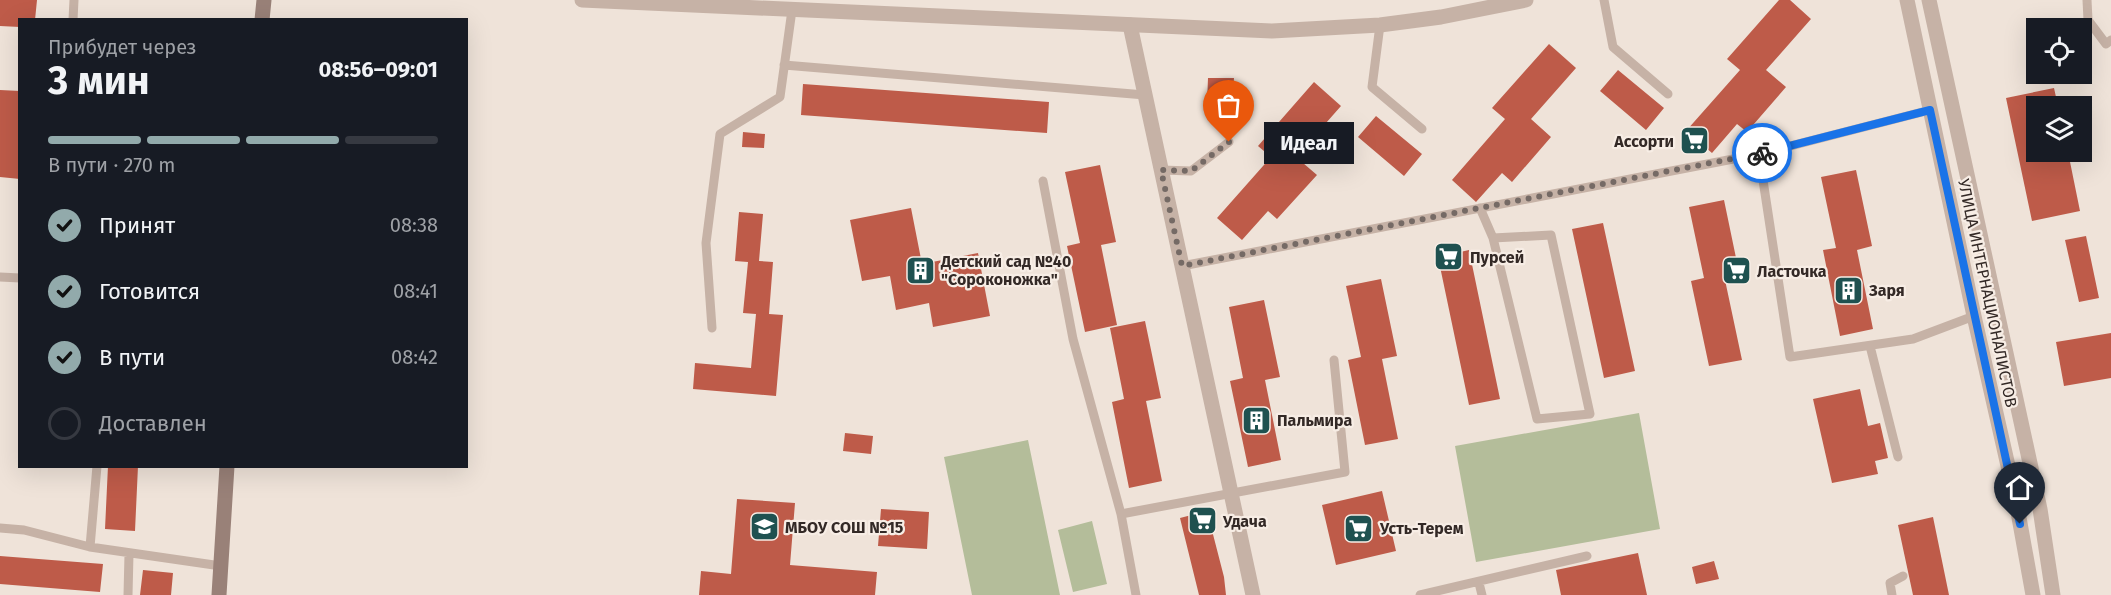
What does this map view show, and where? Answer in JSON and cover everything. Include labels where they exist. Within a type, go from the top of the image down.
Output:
[{"type":"main road","points":[[262,18],[264,0]]},
{"type":"main road","points":[[219,595],[227,468]]},
{"type":"street","points":[[582,0],[1272,31],[1380,25],[1441,17],[1526,0]]},
{"type":"street","name":"УЛИЦА ИНТЕРНАЦИОНАЛИСТОВ","points":[[1907,0],[2016,501],[2033,595]]},
{"type":"street","name":"УЛИЦА ИНТЕРНАЦИОНАЛИСТОВ","points":[[1929,0],[2040,509],[2053,595]]},
{"type":"street","points":[[1130,25],[1253,595]]},
{"type":"lane","points":[[73,18],[74,0]]},
{"type":"lane","points":[[1604,0],[1613,47],[1668,94]]},
{"type":"lane","points":[[2086,0],[2088,20],[2106,44],[2111,40]]},
{"type":"lane","points":[[712,328],[706,243],[720,134],[780,97],[792,10]]},
{"type":"lane","points":[[1380,25],[1372,87],[1422,129]]},
{"type":"lane","points":[[784,66],[1145,95]]},
{"type":"lane","points":[[1182,266],[1759,154],[1930,110]]},
{"type":"lane","points":[[1161,170],[1191,171],[1229,142]]},
{"type":"lane","points":[[1759,154],[1791,357],[1913,339],[1974,316]]},
{"type":"lane","points":[[1043,180],[1073,339],[1121,514],[1136,595]]},
{"type":"lane","points":[[1480,208],[1493,238],[1537,419],[1590,414],[1551,235],[1493,238]]},
{"type":"lane","points":[[0,277],[18,278]]},
{"type":"lane","points":[[1870,346],[1898,457]]},
{"type":"lane","points":[[1121,514],[1345,472],[1334,360]]},
{"type":"lane","points":[[90,547],[97,468]]},
{"type":"lane","points":[[0,528],[24,530],[90,547],[129,554],[221,566]]},
{"type":"lane","points":[[128,595],[129,554]]},
{"type":"lane","points":[[1420,595],[1587,556]]},
{"type":"lane","points":[[1892,595],[1890,583],[1903,576]]},
{"type":"lane","points":[[1479,583],[1482,595]]},
{"type":"green space","points":[[1639,413],[1660,529],[1476,562],[1455,446]]},
{"type":"green space","points":[[1028,440],[1060,595],[972,595],[944,457]]},
{"type":"green space","points":[[1092,521],[1107,584],[1073,592],[1058,530]]},
{"type":"building","points":[[0,0],[37,0],[35,18],[18,18],[18,27],[0,26]]},
{"type":"building","points":[[1779,0],[1790,0],[1811,19],[1766,70],[1786,87],[1747,132],[1737,124],[1712,153],[1686,131],[1740,70],[1727,59]]},
{"type":"building","points":[[1549,44],[1576,68],[1531,119],[1551,137],[1512,182],[1502,173],[1476,202],[1452,180],[1505,119],[1492,108]]},
{"type":"building","points":[[1618,70],[1664,108],[1646,130],[1600,91]]},
{"type":"building","points":[[1208,78],[1234,78],[1232,105],[1207,104]]},
{"type":"building","points":[[1314,82],[1341,106],[1296,157],[1317,175],[1277,219],[1268,211],[1242,240],[1217,218],[1271,157],[1258,146]]},
{"type":"building","points":[[803,84],[1049,102],[1047,133],[801,115]]},
{"type":"building","points":[[2054,88],[2056,96],[2026,96],[2026,162],[2070,162],[2080,211],[2032,221],[2006,98]]},
{"type":"building","points":[[0,90],[18,91],[18,179],[0,177]]},
{"type":"building","points":[[1376,116],[1422,154],[1404,176],[1358,137]]},
{"type":"building","points":[[743,132],[765,134],[764,148],[742,147]]},
{"type":"building","points":[[1100,165],[1116,242],[1101,245],[1117,325],[1085,332],[1067,246],[1080,243],[1065,172]]},
{"type":"building","name":"Заря","points":[[1856,170],[1872,246],[1857,250],[1873,329],[1840,336],[1823,250],[1836,248],[1821,177]]},
{"type":"building","points":[[1724,200],[1740,277],[1725,280],[1742,360],[1709,366],[1691,281],[1704,278],[1689,207]]},
{"type":"building","name":"Детский сад №40 \"Сороконожка\"","points":[[911,208],[922,264],[978,253],[990,316],[933,327],[929,303],[896,310],[890,276],[862,281],[850,220]]},
{"type":"building","points":[[739,212],[763,214],[759,261],[773,262],[769,314],[783,315],[776,396],[693,389],[695,363],[751,368],[756,314],[743,313],[748,262],[735,261]]},
{"type":"building","points":[[1603,223],[1635,371],[1604,378],[1572,229]]},
{"type":"building","points":[[2086,236],[2099,298],[2079,302],[2065,240]]},
{"type":"building","points":[[1469,250],[1500,399],[1469,405],[1438,257]]},
{"type":"building","points":[[1381,279],[1397,356],[1382,359],[1398,439],[1365,445],[1348,360],[1361,357],[1346,286]]},
{"type":"building","name":"Пальмира","points":[[1264,300],[1280,377],[1265,380],[1281,460],[1248,467],[1230,381],[1243,378],[1229,307]]},
{"type":"building","points":[[1145,321],[1161,398],[1146,401],[1162,481],[1129,488],[1112,402],[1124,399],[1110,328]]},
{"type":"building","points":[[2111,333],[2111,378],[2064,386],[2056,342]]},
{"type":"building","points":[[1860,389],[1868,426],[1880,423],[1888,458],[1875,461],[1878,474],[1832,483],[1813,399]]},
{"type":"building","points":[[845,433],[873,436],[871,454],[843,451]]},
{"type":"building","points":[[108,468],[138,468],[135,531],[105,529]]},
{"type":"building","name":"Усть-Терем","points":[[1382,491],[1396,551],[1336,565],[1322,505]]},
{"type":"building","name":"МБОУ СОШ №15","points":[[737,499],[795,503],[790,565],[877,572],[875,595],[699,595],[701,571],[731,574]]},
{"type":"building","points":[[881,509],[929,512],[927,549],[878,546]]},
{"type":"building","points":[[1207,511],[1224,577],[1226,595],[1199,595],[1180,518]]},
{"type":"building","points":[[1933,517],[1949,595],[1913,595],[1898,525]]},
{"type":"building","points":[[1638,553],[1647,595],[1561,595],[1556,570]]},
{"type":"building","points":[[0,556],[103,564],[100,592],[0,584]]},
{"type":"building","points":[[1714,561],[1719,579],[1696,584],[1692,567]]},
{"type":"building","points":[[143,570],[173,573],[171,595],[140,595]]},
{"type":"way so far","points":[[1229,142],[1191,171],[1161,170],[1182,266],[1762,153]]},
{"type":"place","name":"Ассорти","points":[[1695,141]]},
{"type":"place","name":"Идеал","points":[[1229,142]]},
{"type":"place","name":"Пурсей","points":[[1449,257]]},
{"type":"place","name":"Детский сад №40 \"Сороконожка\"","points":[[920,270]]},
{"type":"place","name":"Ласточка","points":[[1736,271]]},
{"type":"place","name":"Заря","points":[[1848,290]]},
{"type":"place","name":"Пальмира","points":[[1256,420]]},
{"type":"place","name":"Удача","points":[[1202,521]]},
{"type":"place","name":"МБОУ СОШ №15","points":[[764,527]]},
{"type":"place","name":"Усть-Терем","points":[[1359,528]]},
{"type":"route","points":[[1762,153],[1930,110],[2020,524]]}]
